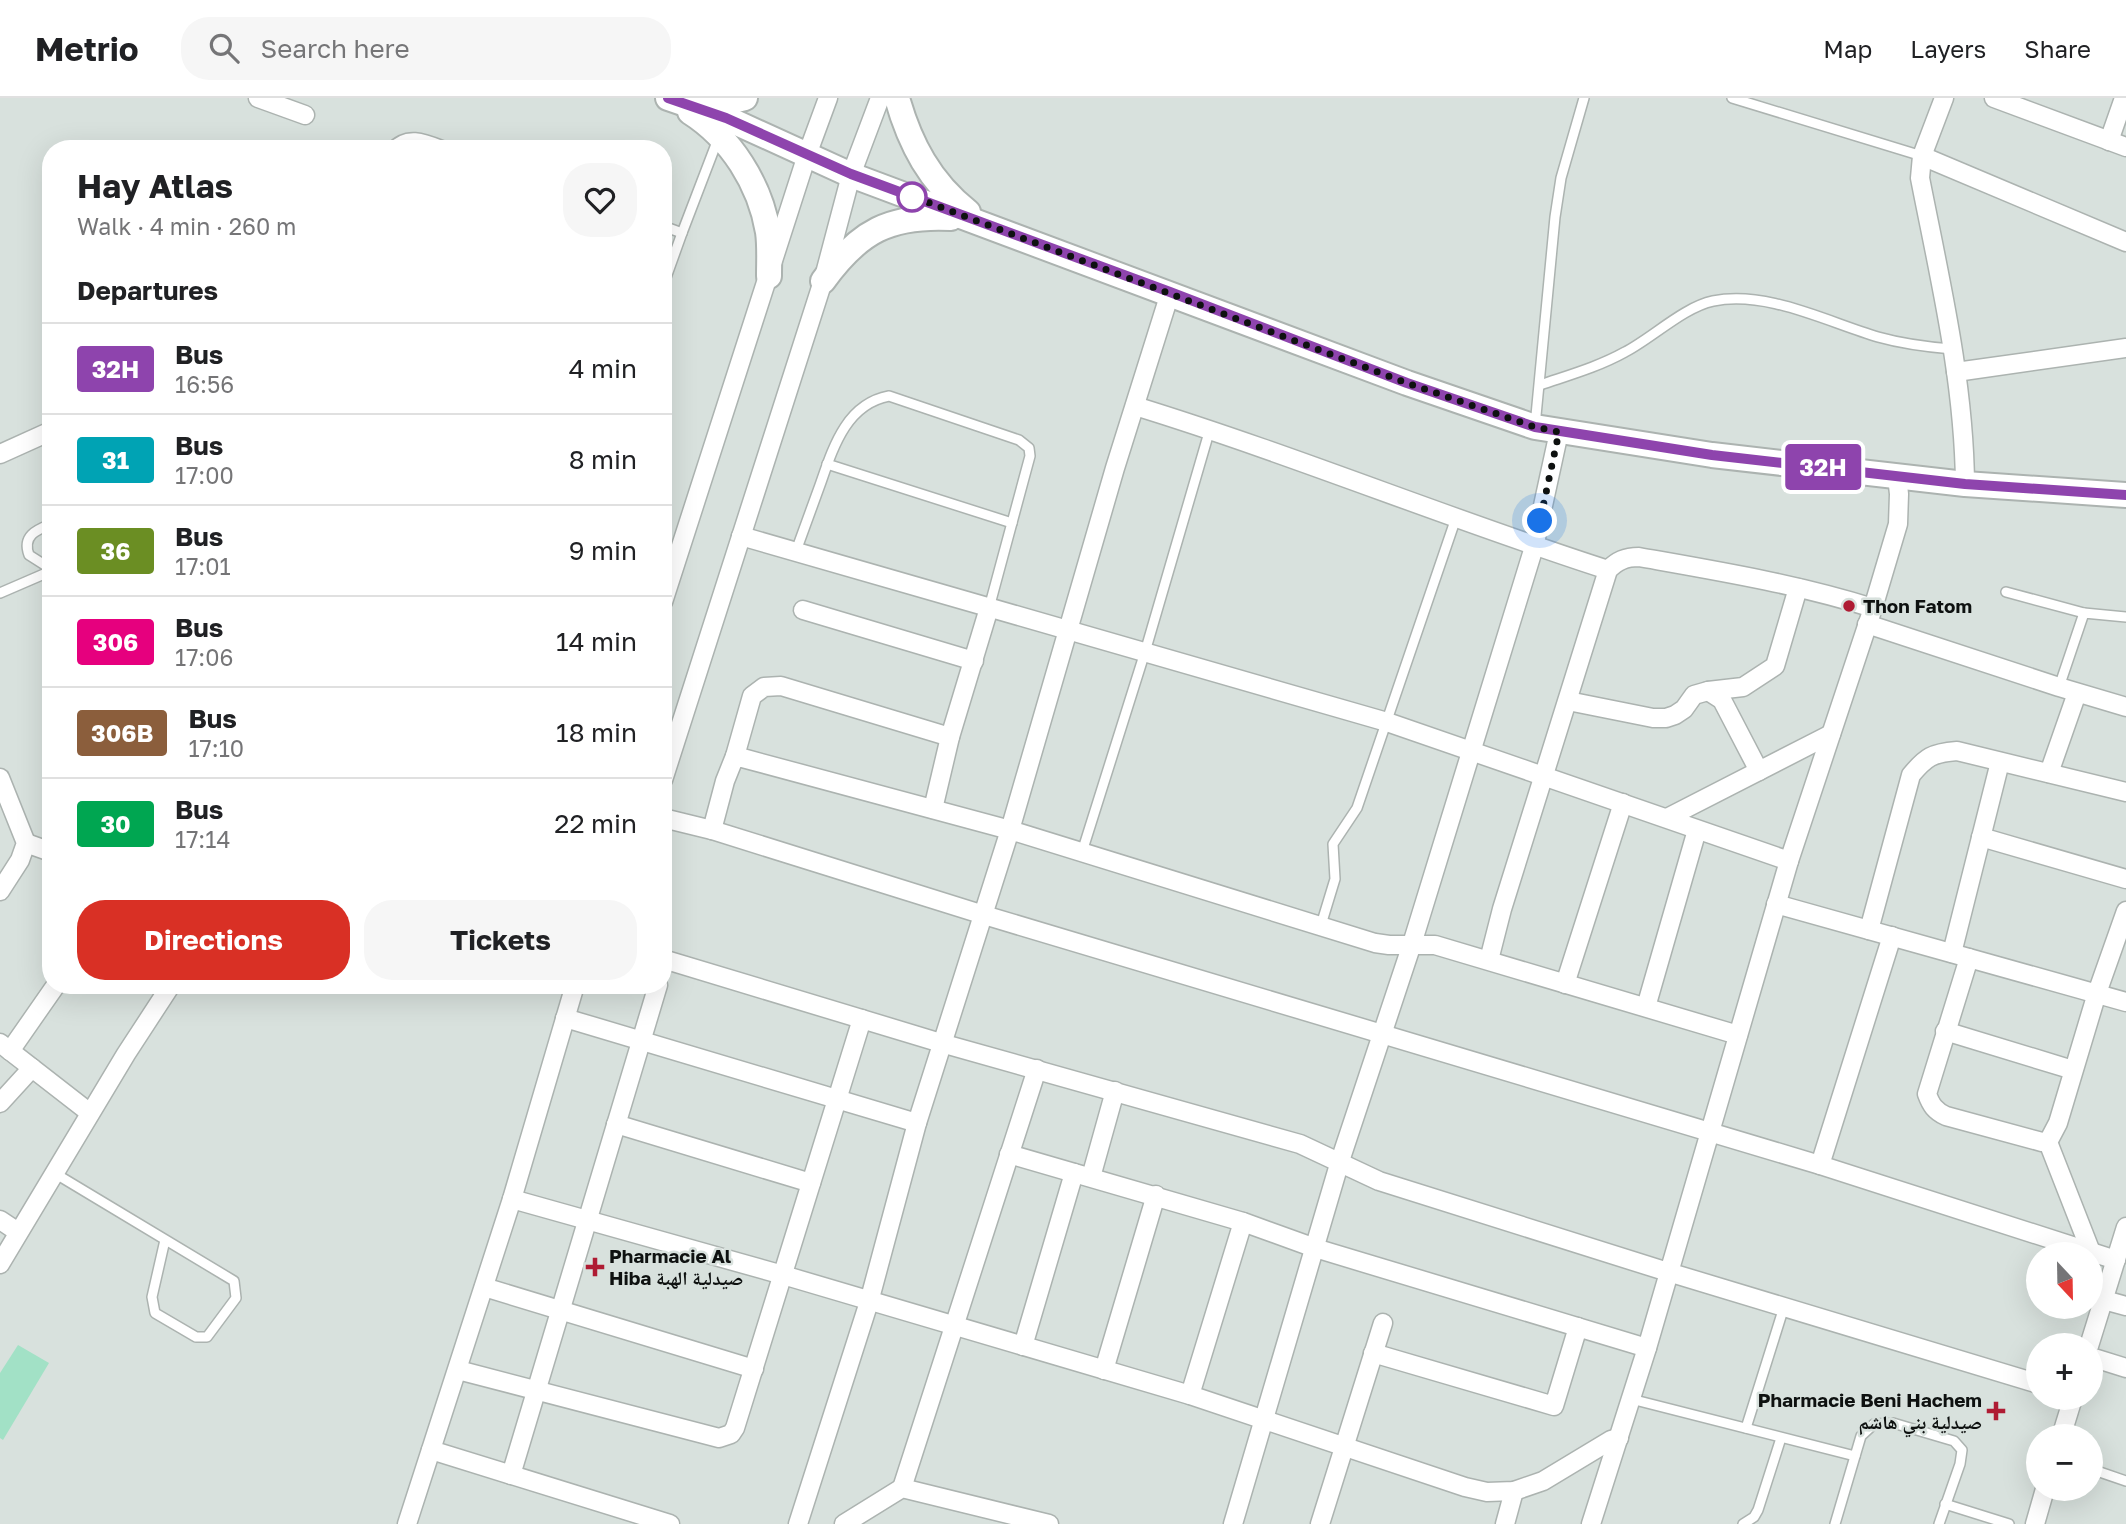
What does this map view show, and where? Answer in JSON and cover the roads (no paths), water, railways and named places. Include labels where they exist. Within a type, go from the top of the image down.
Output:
[{"type":"main road","points":[[669,98],[723,127],[807,155],[851,174],[1407,383],[1547,430],[1712,455],[1965,484],[2126,495]]},
{"type":"main road","points":[[680,98],[728,102],[745,98]]},
{"type":"main road","points":[[897,98],[905,126],[918,154],[935,180],[956,202],[980,221]]},
{"type":"main road","points":[[723,127],[757,191],[768,232],[769,276]]},
{"type":"main road","points":[[823,281],[841,256],[864,236],[892,223],[923,217],[980,221]]},
{"type":"street","points":[[258,98],[305,115]]},
{"type":"street","points":[[672,574],[807,155],[828,98]]},
{"type":"street","points":[[672,752],[823,281],[851,174],[880,98]]},
{"type":"street","points":[[1944,98],[1922,156],[1920,178],[1954,349],[1965,449],[1965,484]]},
{"type":"street","points":[[1994,98],[2030,104],[2118,144],[2124,98]]},
{"type":"street","points":[[1922,156],[2126,242]]},
{"type":"street","points":[[798,1524],[869,1302],[917,1123],[1010,830],[1170,292]]},
{"type":"street","points":[[1956,372],[2126,348]]},
{"type":"street","points":[[1135,405],[1210,429],[1534,547],[1608,570]]},
{"type":"street","points":[[1233,1524],[1340,1161],[1412,944],[1534,547],[1547,430]]},
{"type":"street","points":[[0,454],[42,435]]},
{"type":"street","points":[[1591,1524],[1647,1348],[1789,861],[1898,524],[1897,476]]},
{"type":"street","points":[[741,536],[1387,722],[1789,861]]},
{"type":"street","points":[[1489,960],[1502,909],[1608,570],[1626,557],[1639,557],[1798,588],[2059,687],[2126,706]]},
{"type":"street","points":[[1567,701],[1653,718],[1666,718],[1684,709],[1694,695],[1743,687],[1775,666],[1798,588]]},
{"type":"street","points":[[933,809],[950,737],[989,608]]},
{"type":"street","points":[[803,610],[974,661]]},
{"type":"street","points":[[712,830],[752,696],[764,687],[781,687],[950,737]]},
{"type":"street","points":[[1708,691],[1722,700],[1759,771]]},
{"type":"street","points":[[2049,774],[2077,692]]},
{"type":"street","points":[[1667,818],[1831,734]]},
{"type":"street","points":[[1869,930],[1910,775],[1923,760],[1938,752],[1957,751],[2126,792]]},
{"type":"street","points":[[735,756],[1010,830],[1376,943],[1435,945],[1738,1035]]},
{"type":"street","points":[[2000,762],[1981,837],[1945,1031],[1927,1094],[1937,1112],[2048,1142]]},
{"type":"street","points":[[0,778],[26,844],[20,860],[0,891]]},
{"type":"street","points":[[1565,984],[1623,803]]},
{"type":"street","points":[[672,820],[712,830],[984,915],[1820,1165],[2060,1242]]},
{"type":"street","points":[[1646,1007],[1697,830]]},
{"type":"street","points":[[1981,837],[2126,879]]},
{"type":"street","points":[[26,844],[42,849]]},
{"type":"street","points":[[1776,904],[2126,1002]]},
{"type":"street","points":[[2048,1142],[2058,1124],[2097,993],[2126,911]]},
{"type":"street","points":[[1820,1165],[1892,936]]},
{"type":"street","points":[[672,964],[1300,1144],[1379,1181],[2026,1380]]},
{"type":"street","points":[[49,994],[5,1047],[90,1113]]},
{"type":"street","points":[[0,1264],[165,994]]},
{"type":"street","points":[[407,1524],[512,1199],[572,994]]},
{"type":"street","points":[[511,1475],[655,994]]},
{"type":"street","points":[[565,1018],[917,1123]]},
{"type":"street","points":[[458,1370],[719,1438],[731,1434],[754,1369],[862,1019]]},
{"type":"street","points":[[1945,1031],[2073,1070]]},
{"type":"street","points":[[0,1103],[32,1068]]},
{"type":"street","points":[[844,1524],[902,1488],[1037,1069]]},
{"type":"street","points":[[1023,1346],[1115,1091]]},
{"type":"street","points":[[616,1124],[811,1183]]},
{"type":"street","points":[[2048,1142],[2087,1242]]},
{"type":"street","points":[[1009,1153],[1156,1195],[1314,1248],[1647,1348]]},
{"type":"street","points":[[1104,1370],[1156,1195]]},
{"type":"street","points":[[512,1199],[783,1275],[1190,1395],[1343,1448],[1487,1492],[1514,1491],[1543,1481],[1611,1440],[1619,1438]]},
{"type":"street","points":[[0,1220],[19,1233]]},
{"type":"street","points":[[1190,1395],[1242,1222]]},
{"type":"street","points":[[2126,1227],[2104,1300],[2126,1306]]},
{"type":"street","points":[[2104,1256],[2116,1259]]},
{"type":"street","points":[[484,1287],[754,1369]]},
{"type":"street","points":[[1320,1524],[1383,1322]]},
{"type":"street","points":[[1373,1353],[1553,1406],[1577,1327]]},
{"type":"street","points":[[2103,1361],[2126,1368]]},
{"type":"street","points":[[431,1450],[670,1524]]},
{"type":"street","points":[[902,1488],[1049,1524]]},
{"type":"street","points":[[1505,1524],[1514,1491]]},
{"type":"street","points":[[2035,1524],[2042,1501]]},
{"type":"lane","points":[[1547,430],[1540,385],[1541,347],[1555,217],[1561,178],[1584,98]]},
{"type":"lane","points":[[1732,98],[1922,156]]},
{"type":"lane","points":[[672,261],[723,127]]},
{"type":"lane","points":[[401,140],[411,136],[427,140]]},
{"type":"lane","points":[[672,229],[682,233]]},
{"type":"lane","points":[[1540,385],[1624,353],[1709,302],[1738,297],[1763,301],[1879,337],[1913,345],[1954,349]]},
{"type":"lane","points":[[796,551],[838,436],[861,408],[877,398],[889,396],[1019,440],[1029,448],[1030,456],[989,608]]},
{"type":"lane","points":[[1082,852],[1145,652],[1210,429]]},
{"type":"lane","points":[[827,464],[1012,523]]},
{"type":"lane","points":[[1321,925],[1335,879],[1333,844],[1357,808],[1456,518]]},
{"type":"lane","points":[[42,528],[29,537],[27,544],[29,555],[42,564]]},
{"type":"lane","points":[[0,593],[42,574]]},
{"type":"lane","points":[[2006,592],[2084,613],[2126,617]]},
{"type":"lane","points":[[2059,687],[2084,613]]},
{"type":"lane","points":[[56,1174],[234,1280],[236,1298],[207,1337],[196,1337],[155,1313],[152,1297],[165,1240]]},
{"type":"lane","points":[[1746,1428],[1784,1307]]},
{"type":"lane","points":[[1631,1399],[1855,1456]]},
{"type":"lane","points":[[1835,1524],[1861,1436],[1874,1424],[1881,1422],[1954,1441],[1962,1450],[1939,1524]]},
{"type":"lane","points":[[1743,1524],[1754,1517],[1758,1510],[1781,1437]]},
{"type":"lane","points":[[2103,1473],[2126,1482]]},
{"type":"lane","points":[[1945,1504],[2009,1524]]},
{"type":"place","name":"Thon Fatom","points":[[1849,606]]},
{"type":"place","name":"Pharmacie Al Hiba صيدلية الهبة","points":[[595,1267]]},
{"type":"place","name":"Pharmacie Beni Hachem صيدلية بني هاشم","points":[[1996,1411]]}]
